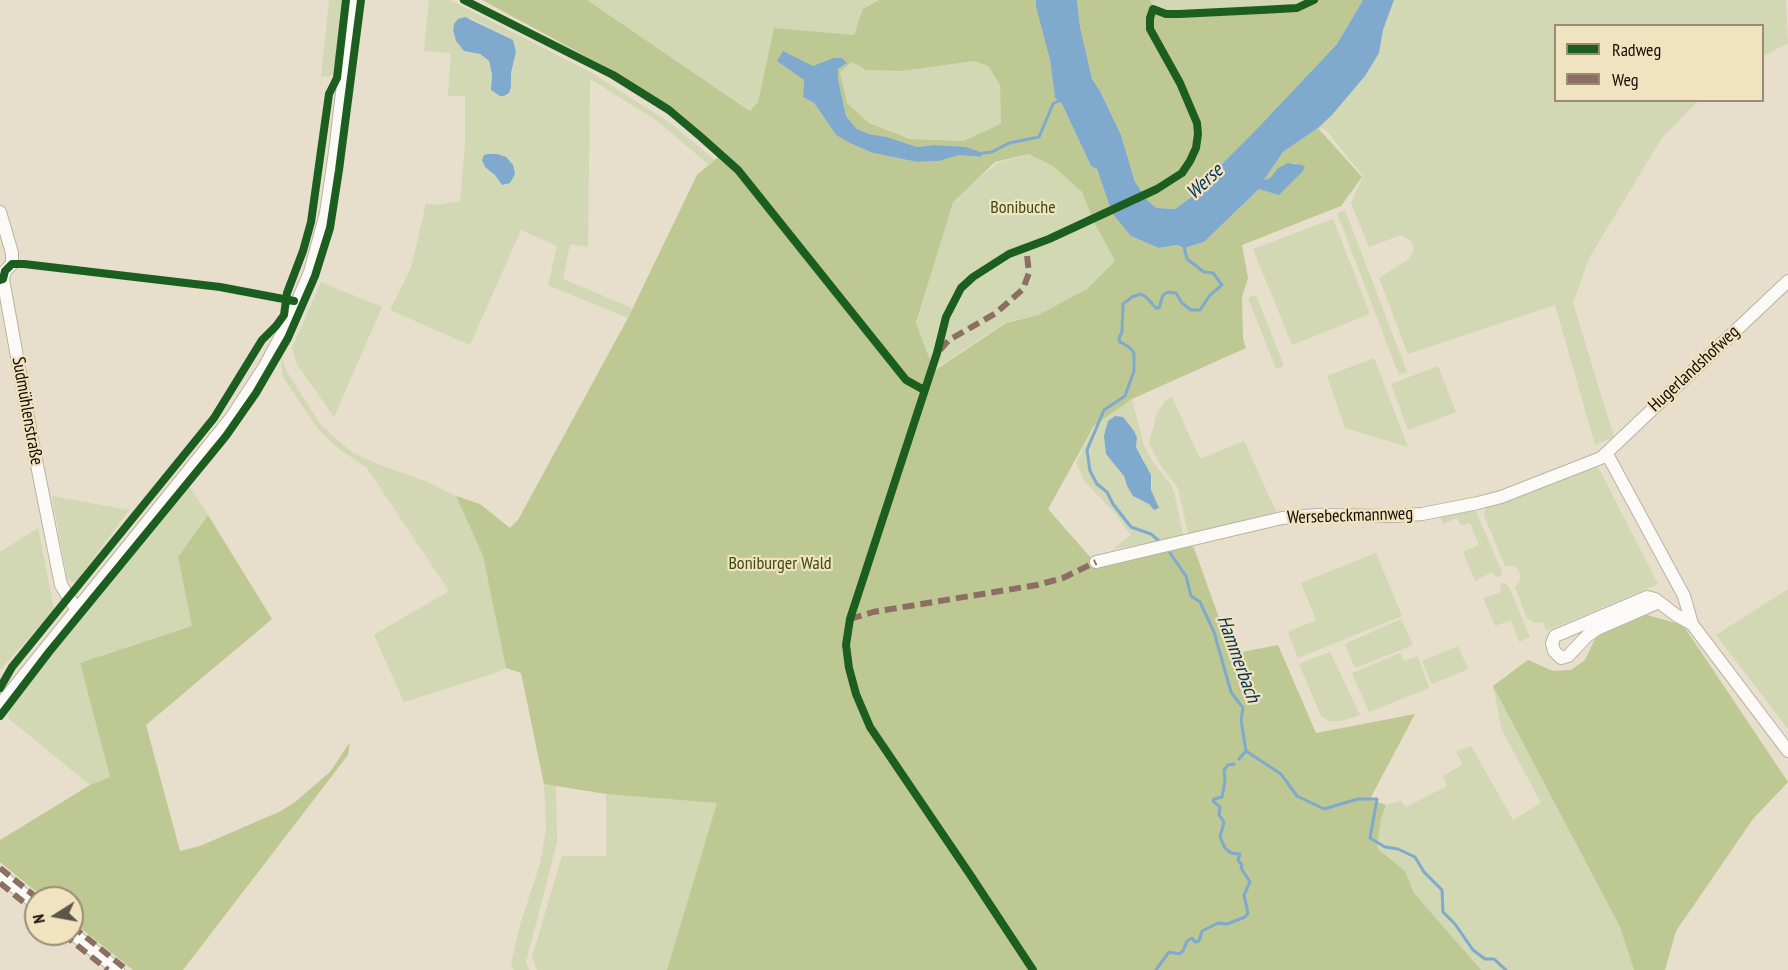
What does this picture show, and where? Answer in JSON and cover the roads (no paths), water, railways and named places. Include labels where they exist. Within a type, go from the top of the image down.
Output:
[{"type":"street","points":[[0,705],[231,418],[265,366],[289,321],[310,272],[326,213],[354,0]]},
{"type":"street","name":"Sudmühlenstraße","points":[[0,213],[12,253],[12,264],[5,271],[3,279],[33,445],[61,585],[76,609]]},
{"type":"street","name":"Hugerlandshofweg","points":[[1604,456],[1610,447],[1788,281]]},
{"type":"street","points":[[1604,456],[1684,596],[1692,624],[1788,751]]},
{"type":"street","name":"Wersebeckmannweg","points":[[1096,562],[1282,518],[1318,515],[1422,514],[1478,503],[1501,497],[1604,456]]},
{"type":"street","points":[[1659,602],[1597,629],[1568,656],[1561,658],[1554,651],[1553,639],[1560,633],[1642,598],[1652,597],[1692,624]]},
{"type":"street","points":[[0,875],[24,894]]},
{"type":"street","points":[[84,943],[118,970]]},
{"type":"water","name":"Werse","points":[[1036,0],[1077,0],[1080,27],[1092,79],[1121,135],[1135,182],[1149,202],[1157,208],[1175,209],[1201,190],[1203,183],[1337,44],[1363,0],[1394,0],[1383,30],[1379,53],[1365,76],[1318,128],[1283,152],[1264,180],[1270,178],[1278,168],[1288,163],[1302,165],[1305,167],[1302,172],[1279,195],[1259,189],[1204,242],[1184,248],[1177,245],[1159,248],[1131,236],[1112,213],[1097,169],[1091,166],[1062,104],[1055,98],[1050,60]]},
{"type":"water","points":[[465,17],[513,40],[516,52],[511,73],[511,87],[509,93],[504,96],[491,90],[492,74],[489,61],[480,54],[464,51],[456,41],[454,24],[458,19]]},
{"type":"water","points":[[783,51],[813,66],[834,58],[842,58],[847,63],[838,69],[838,79],[846,116],[857,129],[917,147],[933,145],[966,147],[983,153],[981,157],[960,155],[939,161],[917,162],[873,153],[850,143],[836,135],[814,103],[803,97],[804,80],[777,61]]},
{"type":"water","points":[[484,155],[506,157],[513,165],[515,174],[510,183],[502,185],[485,167],[482,160]]},
{"type":"water","points":[[1115,416],[1123,417],[1134,431],[1137,438],[1136,447],[1151,475],[1151,490],[1159,508],[1154,510],[1149,504],[1133,496],[1124,476],[1106,454],[1104,436],[1108,421]]},
{"type":"waterway","points":[[983,153],[992,152],[1009,143],[1039,137],[1053,104],[1060,100]]},
{"type":"waterway","name":"Hammerbach","points":[[1158,540],[1151,534],[1131,527],[1113,504],[1107,492],[1097,484],[1090,471],[1087,450],[1104,410],[1125,396],[1134,371],[1134,353],[1120,342],[1119,338],[1122,332],[1123,304],[1141,294],[1156,308],[1159,308],[1163,295],[1168,292],[1176,293],[1182,303],[1191,310],[1200,310],[1210,295],[1222,285],[1213,273],[1204,272],[1187,259],[1183,243]]},
{"type":"waterway","name":"Hammerbach","points":[[1170,553],[1186,576],[1191,596],[1200,602],[1214,632],[1231,692],[1243,708],[1241,720],[1246,751],[1281,774],[1297,796],[1324,809],[1358,799],[1377,799],[1370,838],[1385,847],[1398,849],[1415,857],[1424,872],[1442,890],[1443,912],[1455,924],[1473,950],[1485,959],[1494,959],[1506,970]]},
{"type":"waterway","points":[[1239,759],[1246,751]]},
{"type":"waterway","points":[[1156,970],[1169,952],[1179,954],[1183,951],[1187,941],[1192,938],[1195,942],[1199,941],[1202,931],[1218,923],[1227,924],[1245,917],[1248,913],[1244,895],[1250,882],[1238,860],[1240,854],[1231,853],[1225,848],[1220,837],[1224,822],[1219,815],[1220,807],[1213,801],[1222,797],[1225,781],[1224,770],[1228,765],[1234,764]]},
{"type":"park label","name":"Bonibuche","points":[[1023,208]]},
{"type":"park label","name":"Boniburger Wald","points":[[780,564]]}]
